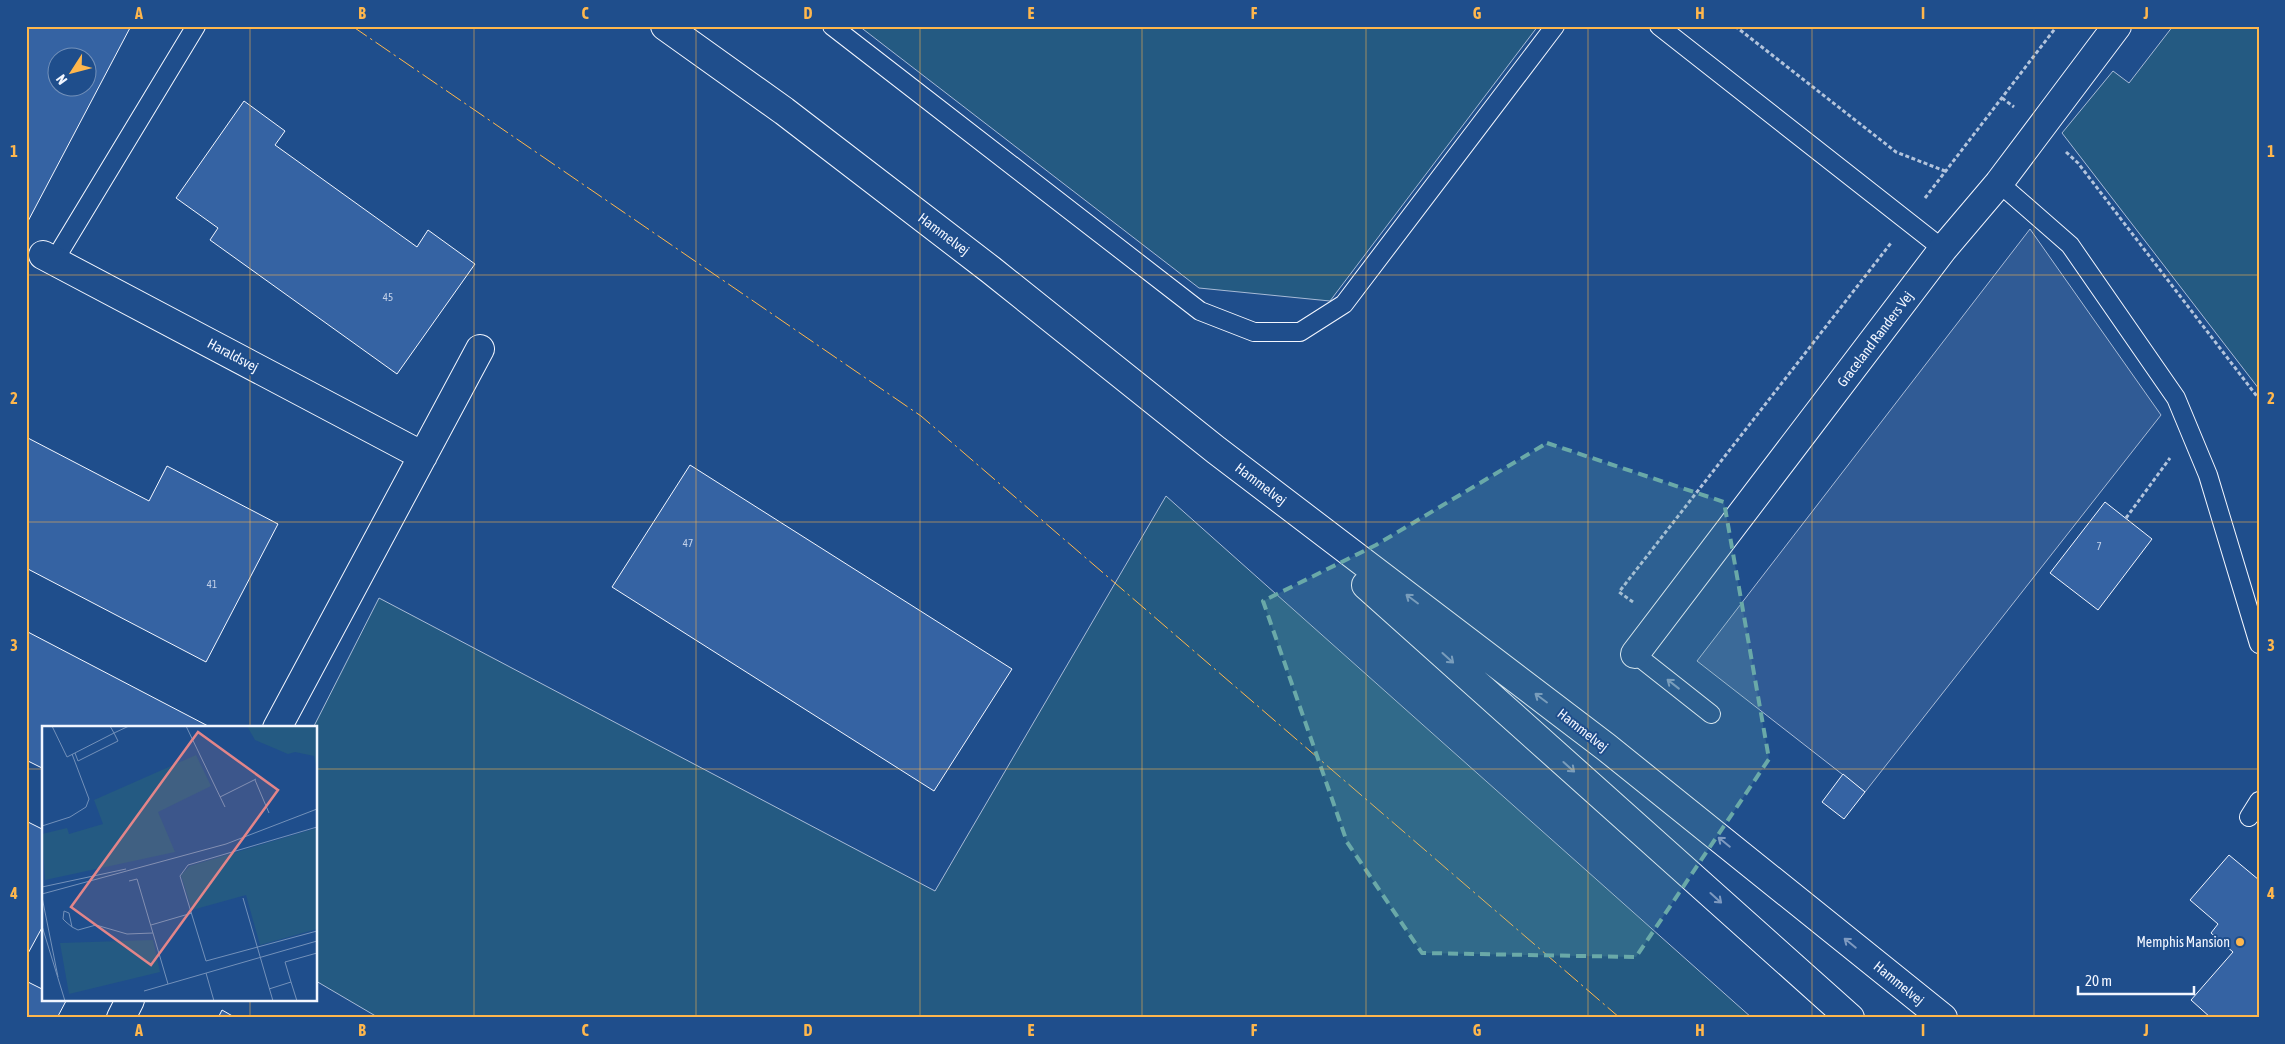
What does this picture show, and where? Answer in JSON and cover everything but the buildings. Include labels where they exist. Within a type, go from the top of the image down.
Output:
[{"type":"main road","name":"Hammelvej","points":[[665,26],[784,111],[976,258],[1216,450],[1606,747],[1943,1018]]},
{"type":"main road","name":"Graceland Randers Vej","points":[[1635,654],[1943,250],[1998,183],[2117,26]]},
{"type":"main road","name":"Haraldsvej","points":[[48,258],[423,456]]},
{"type":"main road","points":[[278,726],[480,350]]},
{"type":"main road","name":"Hammelvej","points":[[1216,450],[1850,1018]]},
{"type":"main road","points":[[1795,968],[1844,1018]]},
{"type":"main road","points":[[1795,968],[1856,1018]]},
{"type":"main road","points":[[121,1018],[129,1002]]},
{"type":"lane","points":[[48,258],[196,26]]},
{"type":"lane","points":[[832,26],[1200,310],[1254,332],[1300,332],[1344,304],[1555,26]]},
{"type":"lane","points":[[1659,26],[1943,250]]},
{"type":"lane","points":[[1998,183],[2070,245],[2176,398],[2208,475],[2259,644]]},
{"type":"lane","points":[[1635,654],[1711,714]]},
{"type":"lane","points":[[2249,817],[2259,801]]},
{"type":"path","points":[[1735,26],[1896,152],[1945,171]]},
{"type":"path","points":[[1660,622],[1619,592],[2057,26]]},
{"type":"path","points":[[2002,98],[2040,126],[2078,163],[2259,399]]},
{"type":"path","points":[[2126,518],[2178,448],[2194,440]]},
{"type":"highlighted area","points":[[1547,443],[1724,502],[1769,759],[1636,957],[1422,953],[1347,842],[1263,601],[1376,545]]},
{"type":"shaded area","points":[[859,26],[1538,26],[1330,301],[1199,288]]},
{"type":"shaded area","points":[[2173,26],[2259,26],[2259,389],[2062,133],[2113,71],[2129,83]]},
{"type":"shaded area","points":[[2030,229],[2161,415],[1865,792],[1697,661]]},
{"type":"shaded area","points":[[1166,496],[1752,1018],[379,1018],[318,982],[318,726],[314,726],[379,598],[935,891]]},
{"type":"power","points":[[352,26],[921,416],[1620,1018]]},
{"type":"place","name":"Memphis Mansion","points":[[2240,942]]}]
